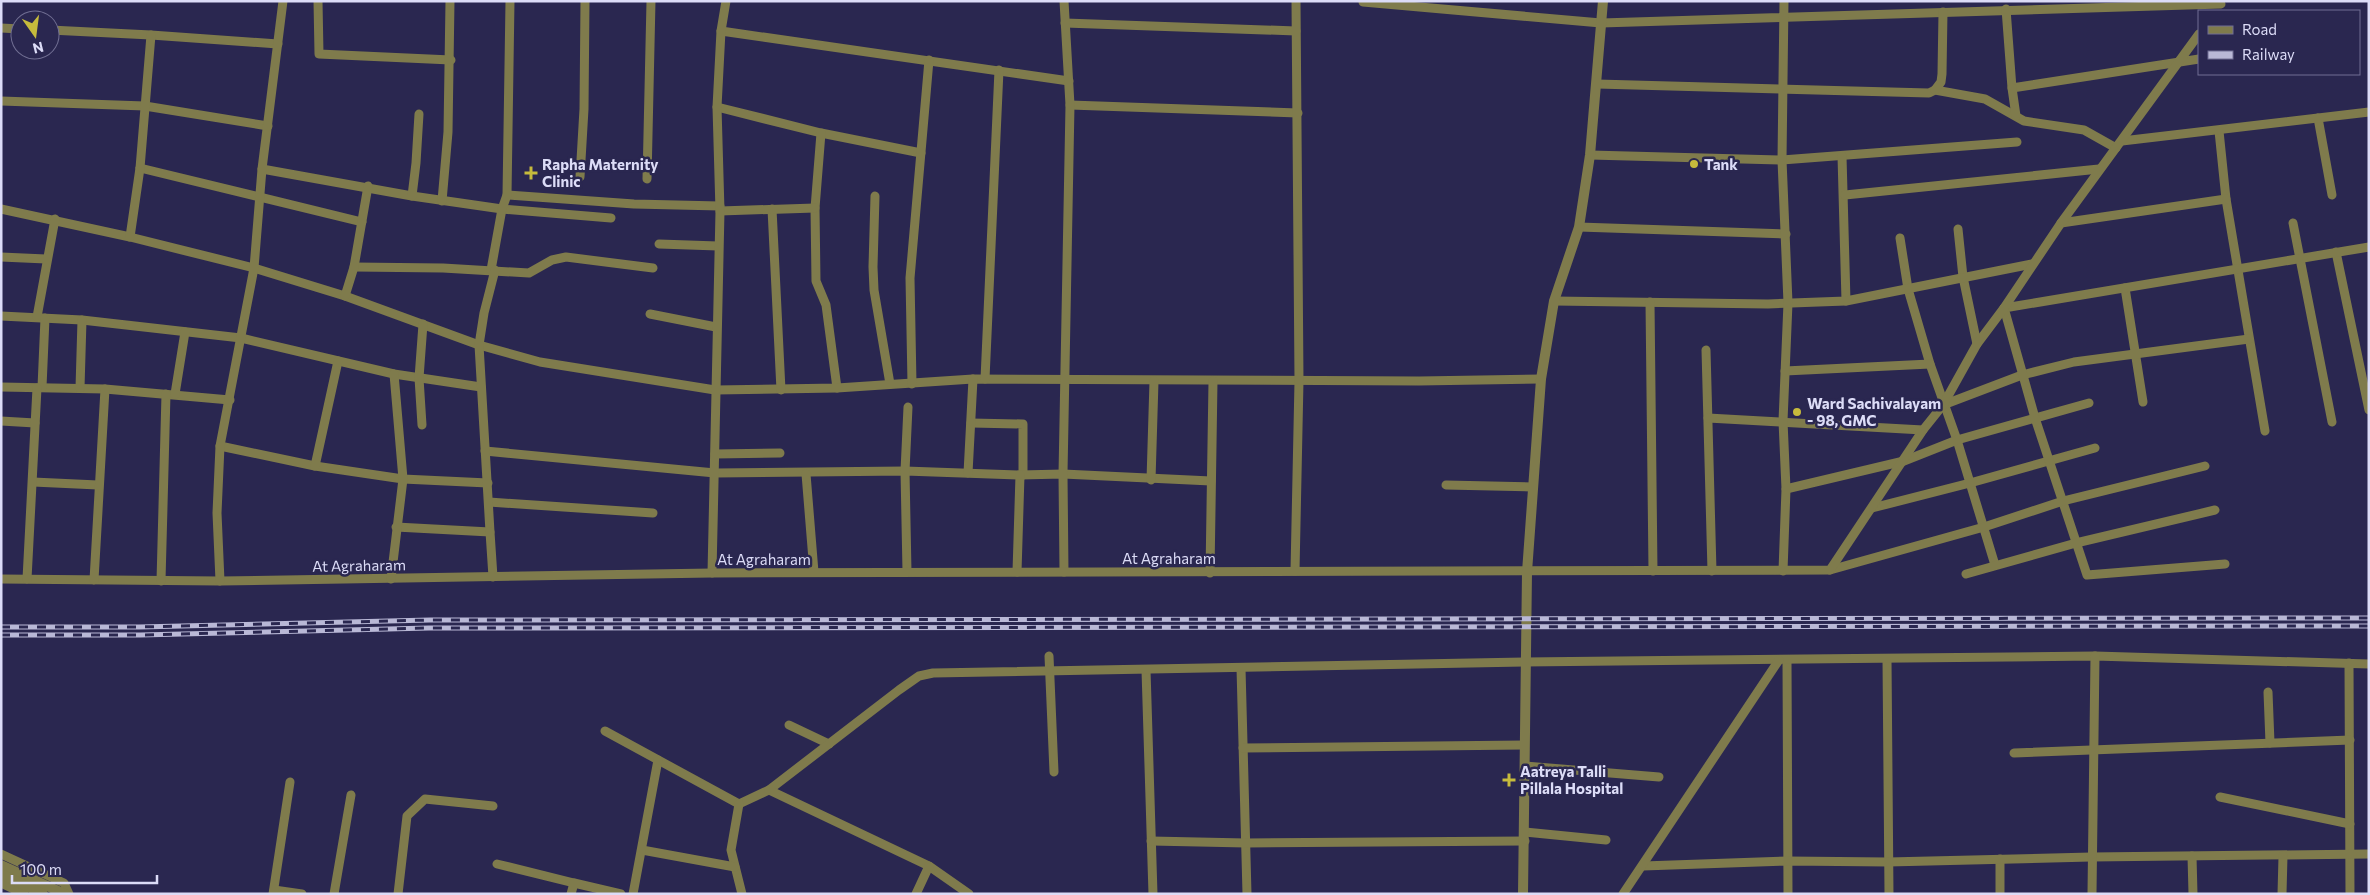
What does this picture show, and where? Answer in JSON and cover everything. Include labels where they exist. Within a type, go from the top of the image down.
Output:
[{"type":"street","points":[[220,581],[217,513],[220,446],[254,268],[262,169],[283,1]]},
{"type":"street","points":[[318,1],[319,54],[450,60]]},
{"type":"street","points":[[442,201],[448,132],[450,1]]},
{"type":"street","points":[[493,577],[479,346],[502,209],[507,196],[510,1]]},
{"type":"street","points":[[580,177],[584,109],[585,1]]},
{"type":"street","points":[[647,179],[651,1]]},
{"type":"street","points":[[712,573],[720,208],[717,107],[721,31],[726,1]]},
{"type":"street","points":[[1064,1],[1070,105],[1063,474],[1064,572]]},
{"type":"street","points":[[1295,571],[1299,381],[1296,1]]},
{"type":"street","points":[[1523,894],[1525,836],[1524,662],[1527,572],[1541,379],[1554,301],[1579,227],[1590,155],[1603,1]]},
{"type":"street","points":[[1783,570],[1786,490],[1783,421],[1788,303],[1782,160],[1784,1]]},
{"type":"street","points":[[1363,2],[1601,23],[1785,19],[2006,9],[2220,5]]},
{"type":"street","points":[[2006,9],[2016,116]]},
{"type":"street","points":[[1597,84],[1929,93],[1935,90],[1941,82],[1943,12]]},
{"type":"street","points":[[1065,23],[1296,31]]},
{"type":"street","points":[[60,30],[151,34],[278,44]]},
{"type":"street","points":[[721,31],[1069,81]]},
{"type":"street","points":[[130,237],[140,168],[151,34]]},
{"type":"street","points":[[1830,570],[1923,430],[1943,405],[1977,344],[2004,308],[2032,264],[2099,169],[2198,35]]},
{"type":"street","points":[[2012,88],[2198,59]]},
{"type":"street","points":[[912,384],[910,278],[929,60]]},
{"type":"street","points":[[985,379],[1000,70]]},
{"type":"street","points":[[1935,90],[1985,99],[2024,120],[2084,130],[2116,147],[2219,131],[2369,112]]},
{"type":"street","points":[[1,101],[145,106],[268,126]]},
{"type":"street","points":[[1070,105],[1298,113]]},
{"type":"street","points":[[717,107],[821,133],[921,153]]},
{"type":"street","points":[[412,196],[419,114]]},
{"type":"street","points":[[2318,118],[2332,196]]},
{"type":"street","points":[[2219,131],[2226,199],[2265,431]]},
{"type":"street","points":[[821,133],[815,208],[816,281],[826,305],[837,388]]},
{"type":"street","points":[[1590,155],[1782,160],[2017,142]]},
{"type":"street","points":[[1842,156],[1845,195],[1846,301]]},
{"type":"street","points":[[140,168],[362,222]]},
{"type":"street","points":[[262,169],[368,186],[442,201],[502,209],[611,218]]},
{"type":"street","points":[[1845,195],[2099,169]]},
{"type":"street","points":[[345,296],[354,267],[368,186]]},
{"type":"street","points":[[507,196],[720,208],[815,208]]},
{"type":"street","points":[[875,196],[874,290],[890,384]]},
{"type":"street","points":[[2061,223],[2226,199]]},
{"type":"street","points":[[1,209],[55,219],[254,268],[345,296],[479,346],[540,362],[715,390],[837,388],[973,379],[1299,381],[1541,379]]},
{"type":"street","points":[[772,209],[781,390]]},
{"type":"street","points":[[27,579],[35,423],[39,387],[41,318],[46,259],[55,219]]},
{"type":"street","points":[[2294,223],[2332,422]]},
{"type":"street","points":[[1579,227],[1786,234]]},
{"type":"street","points":[[1958,228],[1963,277],[1977,344]]},
{"type":"street","points":[[1900,238],[1908,289],[1930,364],[1957,440],[1996,565]]},
{"type":"street","points":[[659,244],[718,246]]},
{"type":"street","points":[[2004,308],[2301,260],[2369,247]]},
{"type":"street","points":[[2336,252],[2369,410]]},
{"type":"street","points":[[1,257],[46,259]]},
{"type":"street","points":[[354,267],[493,270],[529,273],[552,260],[566,257],[653,268]]},
{"type":"street","points":[[1554,301],[1788,303],[1846,301],[2032,264]]},
{"type":"street","points":[[2125,288],[2143,402]]},
{"type":"street","points":[[1650,302],[1654,571]]},
{"type":"street","points":[[2004,308],[2035,418],[2087,575],[2224,564]]},
{"type":"street","points":[[650,314],[716,327]]},
{"type":"street","points":[[1,316],[82,320],[241,338],[394,374],[481,387]]},
{"type":"street","points":[[80,388],[82,320]]},
{"type":"street","points":[[422,425],[419,378],[423,324]]},
{"type":"street","points":[[161,581],[170,394],[185,332]]},
{"type":"street","points":[[1943,405],[2022,375],[2074,362],[2249,339]]},
{"type":"street","points":[[1706,350],[1712,571]]},
{"type":"street","points":[[315,466],[338,360]]},
{"type":"street","points":[[1785,371],[1930,364]]},
{"type":"street","points":[[391,579],[403,478],[394,374]]},
{"type":"street","points":[[968,473],[973,379]]},
{"type":"street","points":[[1151,480],[1154,381]]},
{"type":"street","points":[[1210,572],[1213,381]]},
{"type":"street","points":[[1,387],[105,389],[230,400]]},
{"type":"street","points":[[94,580],[105,389]]},
{"type":"street","points":[[1786,490],[1904,461],[1957,440],[2090,403]]},
{"type":"street","points":[[908,407],[906,470],[908,572]]},
{"type":"street","points":[[1708,418],[1923,430]]},
{"type":"street","points":[[1,421],[35,423]]},
{"type":"street","points":[[971,423],[1023,424],[1017,572]]},
{"type":"street","points":[[220,446],[315,466],[403,478],[488,483]]},
{"type":"street","points":[[1872,508],[2095,448]]},
{"type":"street","points":[[486,451],[715,473],[806,474],[906,470],[1022,475],[1063,474],[1151,480],[1211,481]]},
{"type":"street","points":[[715,454],[780,452]]},
{"type":"street","name":"At Agraharam","points":[[1,579],[220,581],[814,572],[1830,570],[1984,527],[2063,502],[2205,466]]},
{"type":"street","points":[[806,474],[814,572]]},
{"type":"street","points":[[33,482],[98,485]]},
{"type":"street","points":[[1446,485],[1533,487]]},
{"type":"street","points":[[489,502],[653,513]]},
{"type":"street","points":[[1966,574],[2076,543],[2215,510]]},
{"type":"street","points":[[396,527],[490,532]]},
{"type":"street","points":[[1049,656],[1048,672],[1054,772]]},
{"type":"street","points":[[2092,894],[2095,656]]},
{"type":"street","points":[[739,804],[769,790],[919,676],[933,673],[1524,662],[2095,656],[2369,664]]},
{"type":"street","points":[[1887,658],[1889,894]]},
{"type":"street","points":[[1783,660],[1788,894]]},
{"type":"street","points":[[1623,894],[1783,660]]},
{"type":"street","points":[[2350,663],[2350,894]]},
{"type":"street","points":[[1241,668],[1247,894]]},
{"type":"street","points":[[1146,670],[1153,894]]},
{"type":"street","points":[[2268,692],[2270,743]]},
{"type":"street","points":[[789,725],[829,744]]},
{"type":"street","points":[[605,731],[739,804]]},
{"type":"street","points":[[2014,752],[2350,740]]},
{"type":"street","points":[[1243,748],[1524,745]]},
{"type":"street","points":[[633,894],[658,760]]},
{"type":"street","points":[[1525,766],[1659,777]]},
{"type":"street","points":[[290,782],[274,892],[302,894]]},
{"type":"street","points":[[769,790],[929,866],[969,894]]},
{"type":"street","points":[[334,894],[351,795]]},
{"type":"street","points":[[2220,797],[2350,824]]},
{"type":"street","points":[[398,894],[406,816],[425,800],[493,806]]},
{"type":"street","points":[[739,804],[731,850],[742,894]]},
{"type":"street","points":[[1151,841],[1246,843],[1525,836],[1606,840]]},
{"type":"street","points":[[642,850],[735,867]]},
{"type":"street","points":[[1,854],[64,883],[68,886],[70,894]]},
{"type":"street","points":[[1642,866],[1788,861],[1888,862],[2091,857],[2369,854]]},
{"type":"street","points":[[2192,856],[2193,894]]},
{"type":"street","points":[[2282,894],[2284,856]]},
{"type":"street","points":[[2000,860],[2000,894]]},
{"type":"street","points":[[497,864],[621,894]]},
{"type":"street","points":[[1,865],[40,889]]},
{"type":"street","points":[[916,894],[929,866]]},
{"type":"street","points":[[1,874],[40,889],[65,894]]},
{"type":"street","points":[[1,883],[24,894]]},
{"type":"street","points":[[572,894],[574,883]]},
{"type":"railway","points":[[1,627],[139,627],[430,620],[2369,618]]},
{"type":"railway","points":[[1,635],[140,635],[429,628],[2369,626]]},
{"type":"place","name":"Tank","points":[[1694,164]]},
{"type":"place","name":"Rapha Maternity Clinic","points":[[531,173]]},
{"type":"place","name":"Ward Sachivalayam - 98, GMC","points":[[1797,412]]},
{"type":"place","name":"Aatreya Talli Pillala Hospital","points":[[1509,780]]}]
